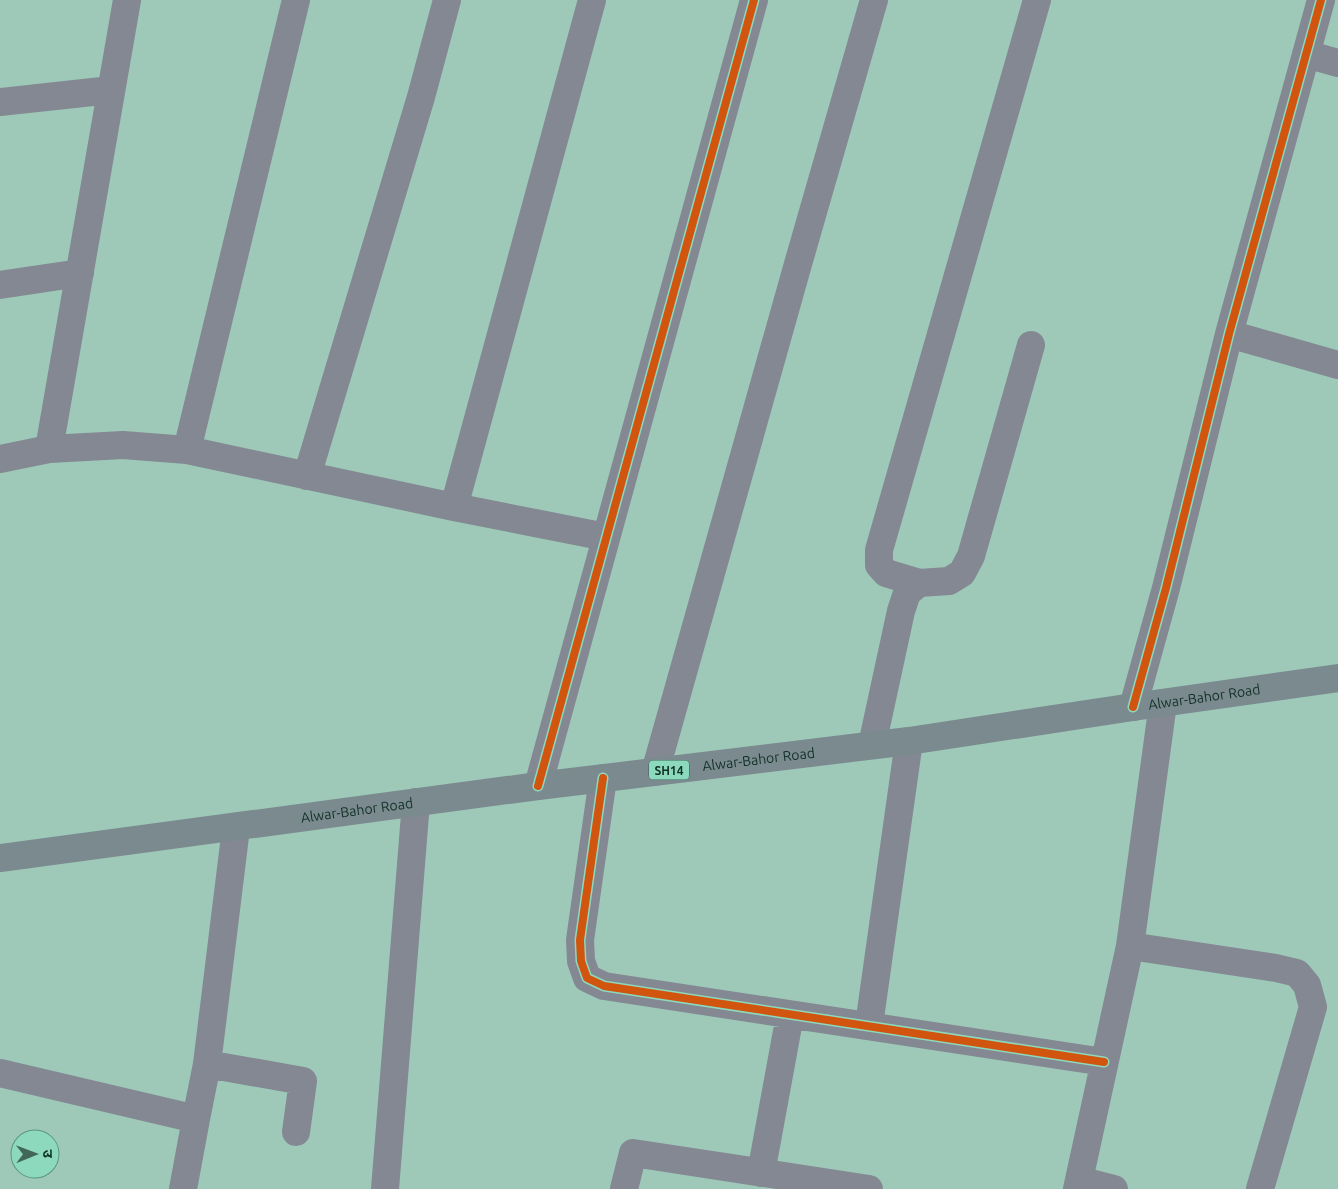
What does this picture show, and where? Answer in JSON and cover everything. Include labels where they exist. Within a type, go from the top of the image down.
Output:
[{"type":"main road","name":"Alwar-Bahor Road","points":[[0,858],[236,828],[538,786],[872,745],[1338,678]]},
{"type":"street","points":[[49,449],[127,0]]},
{"type":"street","points":[[187,450],[296,0]]},
{"type":"street","points":[[307,476],[447,0]]},
{"type":"street","points":[[454,507],[592,0]]},
{"type":"street","points":[[538,786],[754,0]]},
{"type":"street","points":[[655,772],[800,254],[874,0]]},
{"type":"street","points":[[1031,345],[971,556],[962,573],[949,581],[919,583],[886,573],[879,565],[878,550],[1037,0]]},
{"type":"street","points":[[1133,706],[1166,588],[1229,334],[1321,0]]},
{"type":"street","points":[[1306,54],[1338,63]]},
{"type":"street","points":[[0,102],[111,90]]},
{"type":"street","points":[[0,284],[80,273]]},
{"type":"street","points":[[1229,334],[1338,365]]},
{"type":"street","points":[[0,459],[49,449],[123,445],[187,450],[454,507],[606,537]]},
{"type":"street","points":[[872,745],[901,611],[907,593],[919,583]]},
{"type":"street","points":[[1114,1189],[1078,1184],[1130,946],[1163,702]]},
{"type":"street","points":[[869,1026],[909,740]]},
{"type":"street","points":[[603,778],[580,940],[581,961],[587,978],[604,986],[1104,1062]]},
{"type":"street","points":[[385,1189],[416,802]]},
{"type":"street","points":[[183,1189],[207,1064],[236,828]]},
{"type":"street","points":[[1130,946],[1276,968],[1297,974],[1307,985],[1313,1007],[1260,1189]]},
{"type":"street","points":[[760,1173],[790,1015]]},
{"type":"street","points":[[207,1064],[303,1081],[296,1132]]},
{"type":"street","points":[[0,1074],[196,1119]]},
{"type":"street","points":[[624,1189],[633,1153],[869,1189]]},
{"type":"cycle path","points":[[538,786],[754,0]]},
{"type":"cycle path","points":[[1133,707],[1166,588],[1229,334],[1321,0]]},
{"type":"cycle path","points":[[603,778],[580,940],[581,961],[587,978],[604,986],[1104,1062]]}]
